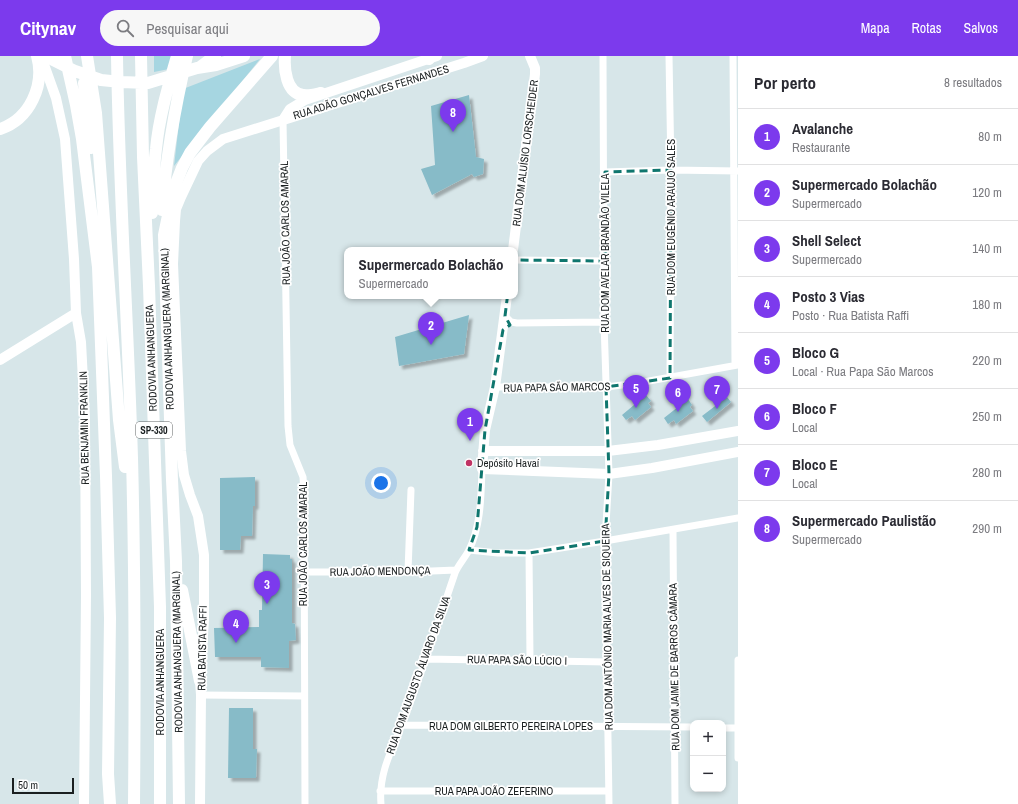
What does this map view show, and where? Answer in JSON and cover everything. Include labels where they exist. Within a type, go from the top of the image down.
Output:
[{"type":"highway","points":[[0,129],[19,118],[32,101],[39,85],[40,77],[40,65],[37,56]]},
{"type":"highway","points":[[45,56],[75,71],[111,82],[148,83],[244,56]]},
{"type":"highway","points":[[65,56],[82,140],[98,268],[110,618],[108,766],[110,804]]},
{"type":"highway","points":[[79,56],[87,109],[99,240],[98,268]]},
{"type":"highway","points":[[87,56],[96,113],[119,420],[126,470],[134,581]]},
{"type":"highway","name":"RODOVIA ANHANGUERA","points":[[117,56],[118,123],[132,457],[134,581],[134,804]]},
{"type":"highway","name":"RODOVIA ANHANGUERA","points":[[141,56],[143,157],[160,608],[160,804]]},
{"type":"highway","points":[[149,286],[155,150],[159,123],[177,56]]},
{"type":"highway","points":[[164,235],[161,221],[166,164],[178,93],[187,56]]},
{"type":"highway","points":[[197,68],[215,56]]},
{"type":"highway","name":"RODOVIA ANHANGUERA (MARGINAL)","points":[[179,804],[176,561],[164,235],[173,191],[190,153],[210,127],[272,56]]},
{"type":"highway","points":[[286,56],[285,74],[292,89],[301,95],[322,93]]},
{"type":"highway","points":[[176,561],[200,681]]},
{"type":"street","name":"RUA BENJAMIN FRANKLIN","points":[[41,56],[56,98],[66,140],[76,313],[81,342],[85,419],[86,602],[84,804]]},
{"type":"street","name":"RUA ADÃO GONÇALVES FERNANDES","points":[[190,495],[184,475],[181,451],[173,234],[176,209],[198,161],[207,151],[223,139],[434,73],[483,56]]},
{"type":"street","name":"RUA DOM ALUÍSIO LORSCHEIDER","points":[[513,247],[535,74],[535,68],[530,56]]},
{"type":"street","name":"RUA DOM AVELAR BRANDÃO VILELA","points":[[603,56],[605,261],[604,322],[608,451]]},
{"type":"street","name":"RUA DOM EUGÊNIO ARAUJO SALES","points":[[669,56],[671,170],[670,378]]},
{"type":"street","points":[[733,56],[737,365]]},
{"type":"street","name":"RUA ADÃO GONÇALVES FERNANDES","points":[[282,120],[290,109],[296,104],[322,93],[433,57]]},
{"type":"street","name":"RUA JOÃO CARLOS AMARAL","points":[[282,120],[288,426],[290,445],[303,477],[304,493],[305,804]]},
{"type":"street","points":[[604,172],[671,170],[735,171]]},
{"type":"street","points":[[518,260],[605,261]]},
{"type":"street","points":[[507,299],[495,388],[485,430],[477,527],[469,550],[498,553],[529,553],[605,542],[738,518]]},
{"type":"street","points":[[0,360],[76,313]]},
{"type":"street","points":[[505,316],[511,322],[517,324]]},
{"type":"street","points":[[503,330],[517,324],[604,322]]},
{"type":"street","name":"RUA PAPA SÃO MARCOS","points":[[495,388],[606,387],[670,378],[737,365]]},
{"type":"street","points":[[483,452],[608,451],[658,445],[738,431]]},
{"type":"street","name":"RUA DOM ANTÔNIO MARIA ALVES DE SIQUEIRA","points":[[608,451],[605,542],[608,804]]},
{"type":"street","points":[[482,469],[608,474],[652,468],[738,452]]},
{"type":"street","points":[[408,572],[411,490]]},
{"type":"street","name":"RUA BATISTA RAFFI","points":[[190,495],[198,516],[204,555],[204,620],[200,681],[200,804]]},
{"type":"street","name":"RUA DOM JAIME DE BARROS CÂMARA","points":[[673,530],[676,804]]},
{"type":"street","name":"RUA DOM AUGUSTO ÁLVARO DA SILVA","points":[[381,804],[380,791],[382,774],[388,756],[402,725],[456,570],[469,550]]},
{"type":"street","points":[[529,553],[530,660]]},
{"type":"street","name":"RUA JOÃO MENDONÇA","points":[[304,572],[408,572],[456,570]]},
{"type":"street","name":"RUA PAPA SÃO LÚCIO I","points":[[426,659],[607,662]]},
{"type":"street","points":[[738,660],[738,758]]},
{"type":"street","points":[[201,695],[304,696]]},
{"type":"street","name":"RUA DOM GILBERTO PEREIRA LOPES","points":[[402,725],[690,727]]},
{"type":"street","points":[[726,728],[738,728]]},
{"type":"street","name":"RUA PAPA JOÃO ZEFERINO","points":[[380,791],[608,791]]},
{"type":"highlighted area","points":[[671,170],[670,378],[606,387],[609,474],[605,541],[529,553],[469,550],[477,527],[485,430],[503,330],[510,325],[505,316],[512,260],[605,261],[605,172]]},
{"type":"shaded area","points":[[154,56],[173,56],[169,69],[154,72]]},
{"type":"shaded area","points":[[260,59],[174,166],[183,89]]},
{"type":"building","points":[[469,95],[476,157],[484,159],[483,174],[474,177],[472,174],[432,195],[421,169],[435,165],[431,106]]},
{"type":"building","points":[[469,315],[464,354],[399,366],[395,337]]},
{"type":"building","points":[[646,395],[651,401],[648,403],[651,407],[635,420],[632,416],[626,420],[622,415]]},
{"type":"building","points":[[727,397],[731,402],[707,422],[702,416]]},
{"type":"building","points":[[688,399],[692,405],[690,407],[693,411],[676,424],[674,420],[668,424],[664,418]]},
{"type":"building","points":[[255,477],[255,506],[253,506],[252,536],[241,536],[240,550],[220,550],[220,478]]},
{"type":"building","points":[[263,554],[290,555],[290,559],[292,559],[292,623],[295,624],[296,640],[289,641],[289,668],[261,667],[261,657],[215,657],[214,628],[259,627],[259,610],[262,610]]},
{"type":"building","points":[[229,708],[253,708],[253,749],[257,749],[256,778],[228,778]]},
{"type":"place","name":"Supermercado Paulistão","points":[[453,132]]},
{"type":"place","name":"Supermercado Bolachão","points":[[431,345]]},
{"type":"place","name":"Bloco G","points":[[636,408]]},
{"type":"place","name":"Bloco E","points":[[717,409]]},
{"type":"place","name":"Bloco F","points":[[678,412]]},
{"type":"place","name":"Avalanche","points":[[470,441]]},
{"type":"place","name":"Depósito Havaí","points":[[469,463]]},
{"type":"place","name":"Shell Select","points":[[267,604]]},
{"type":"place","name":"Posto 3 Vias","points":[[236,643]]}]
